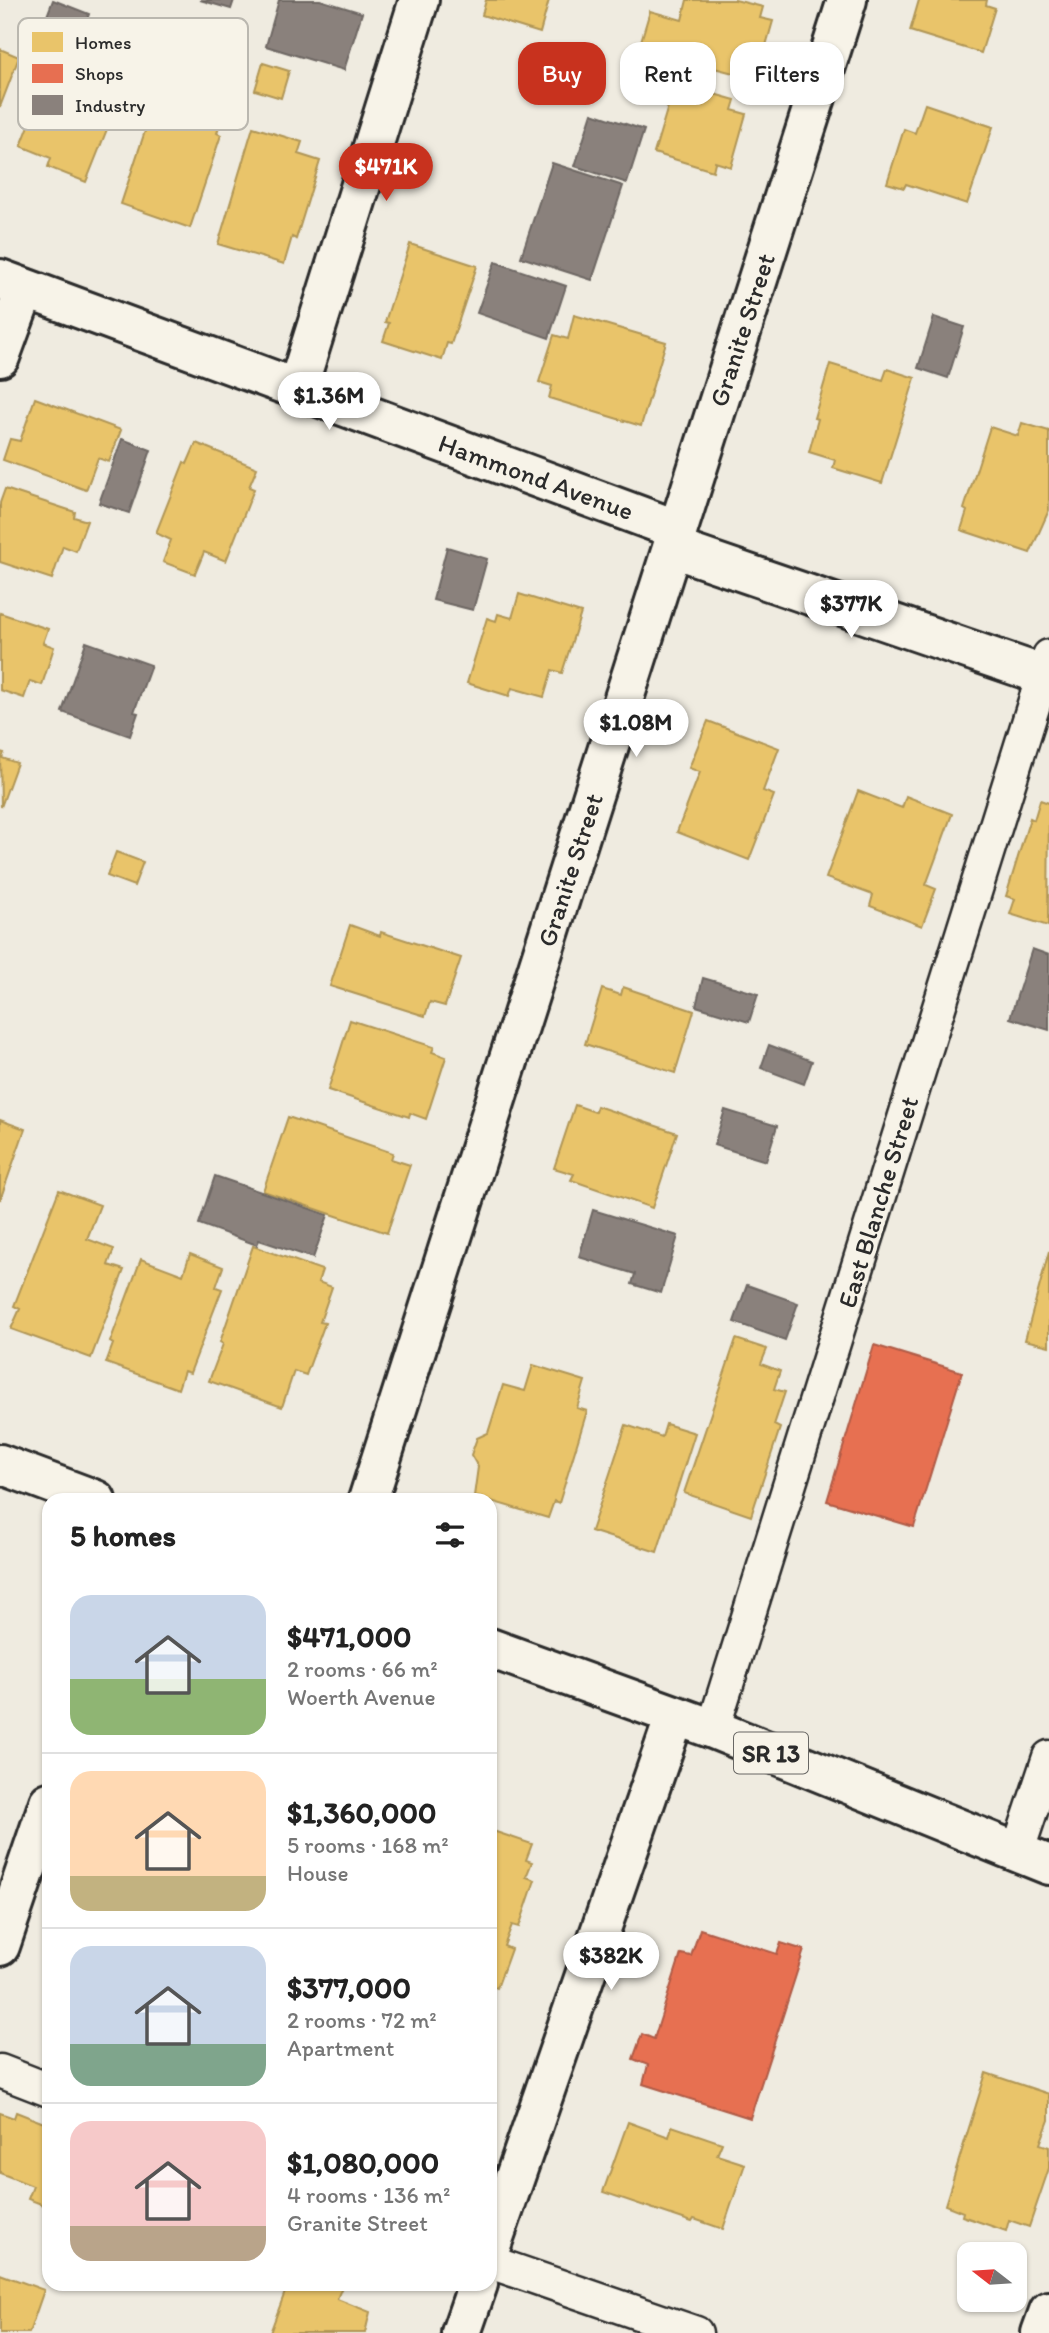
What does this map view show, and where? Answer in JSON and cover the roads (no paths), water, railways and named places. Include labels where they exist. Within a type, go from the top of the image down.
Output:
[{"type":"main road","points":[[297,389],[419,0]]},
{"type":"main road","name":"Granite Street","points":[[371,1493],[847,0]]},
{"type":"main road","points":[[0,357],[12,284]]},
{"type":"main road","name":"Hammond Avenue","points":[[12,284],[297,389],[675,539],[1047,669]]},
{"type":"main road","points":[[0,1464],[77,1493]]},
{"type":"main road","name":"SR 13","points":[[497,1650],[713,1729],[1033,1859]]},
{"type":"main road","points":[[497,2229],[675,1716]]},
{"type":"main road","points":[[0,1946],[42,1823]]},
{"type":"main road","points":[[461,2333],[476,2291]]},
{"type":"main road","points":[[1041,2333],[1049,2311]]},
{"type":"lane","name":"East Blanche Street","points":[[713,1729],[1047,669]]},
{"type":"lane","points":[[1033,1859],[1049,1757]]},
{"type":"lane","points":[[0,2071],[42,2087]]},
{"type":"lane","points":[[497,2264],[696,2333]]}]
